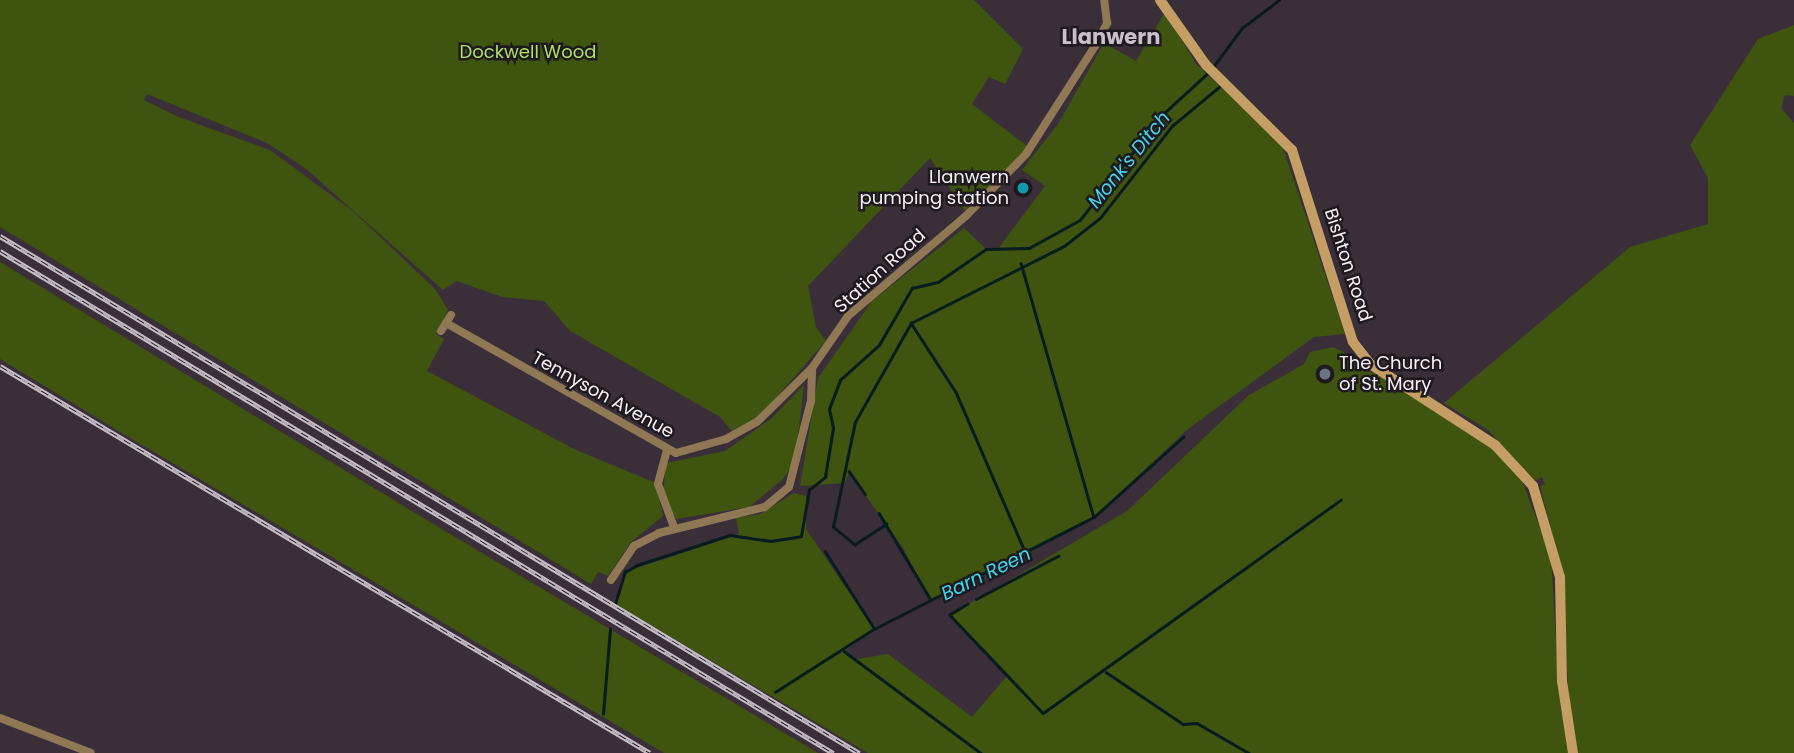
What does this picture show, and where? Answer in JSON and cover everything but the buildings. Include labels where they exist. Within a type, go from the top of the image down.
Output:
[{"type":"street","name":"Station Road","points":[[812,368],[848,316],[966,216],[1026,154],[1096,46],[1107,23],[1104,0]]},
{"type":"street","name":"Bishton Road","points":[[1160,0],[1206,65],[1292,150],[1353,342],[1370,364],[1495,445],[1533,486],[1560,577],[1562,681],[1573,753]]},
{"type":"street","name":"Tennyson Avenue","points":[[446,323],[667,450],[726,439],[757,422],[812,368]]},
{"type":"street","points":[[611,580],[634,546],[674,527],[765,508],[789,487],[811,401],[812,368]]},
{"type":"street","points":[[667,450],[659,484],[674,527]]},
{"type":"street","points":[[0,718],[91,753]]},
{"type":"green space","name":"Dockwell Wood","points":[[0,0],[974,0],[1023,49],[1005,84],[989,77],[972,104],[1030,148],[965,211],[930,158],[808,286],[816,327],[826,341],[758,418],[732,431],[720,417],[570,331],[544,301],[502,297],[457,281],[443,290],[305,168],[267,143],[147,94],[144,100],[176,116],[270,150],[354,212],[436,290],[448,310],[436,334],[444,339],[427,371],[576,450],[656,483],[663,516],[631,542],[608,576],[598,572],[591,584],[0,227]]},
{"type":"green space","points":[[1165,12],[1196,64],[1281,142],[1345,334],[1314,337],[1188,429],[1094,517],[931,601],[903,548],[849,472],[845,483],[800,486],[818,378],[872,301],[964,228],[986,249],[998,249],[1045,186],[1022,170],[1058,124],[1104,43],[1136,61]]},
{"type":"green space","points":[[1794,25],[1794,96],[1785,95],[1781,108],[1794,123],[1794,753],[1578,753],[1569,706],[1562,574],[1540,486],[1545,484],[1542,477],[1535,481],[1488,430],[1444,403],[1630,247],[1708,224],[1708,178],[1690,145],[1758,39]]},
{"type":"green space","points":[[0,262],[818,753],[664,753],[125,435],[0,359]]},
{"type":"green space","points":[[1333,347],[1356,359],[1355,370],[1375,373],[1487,444],[1521,478],[1551,557],[1560,704],[1570,753],[868,753],[615,604],[625,572],[739,534],[736,518],[760,514],[794,493],[806,496],[806,529],[874,629],[845,651],[857,659],[888,654],[972,717],[1007,676],[950,615],[1127,511],[1249,395],[1304,364],[1310,352]]},
{"type":"green space","points":[[804,385],[795,461],[783,479],[749,507],[676,519],[663,494],[666,463],[725,451],[771,419]]},
{"type":"waterway","name":"Monk's Ditch","points":[[1213,67],[1242,28],[1279,0]]},
{"type":"waterway","name":"Monk's Ditch","points":[[615,604],[625,572],[637,565],[730,535],[771,541],[801,536],[809,490],[825,477],[833,428],[829,409],[840,380],[879,345],[912,288],[938,282],[986,249],[1029,248],[1080,220],[1162,115],[1209,72]]},
{"type":"waterway","points":[[887,524],[855,545],[833,527],[855,422],[911,323],[1064,246],[1100,218],[1172,126],[1219,87]]},
{"type":"waterway","points":[[1021,263],[1094,517]]},
{"type":"waterway","points":[[911,323],[956,392],[1026,554]]},
{"type":"waterway","name":"Barn Reen","points":[[775,692],[874,629],[1094,517],[1183,437]]},
{"type":"waterway","points":[[849,471],[865,494]]},
{"type":"waterway","points":[[968,604],[950,615],[1043,713],[1341,500]]},
{"type":"waterway","points":[[879,513],[931,600]]},
{"type":"waterway","points":[[825,551],[874,628]]},
{"type":"waterway","points":[[976,599],[1058,556]]},
{"type":"waterway","name":"Monk's Ditch","points":[[603,714],[610,629]]},
{"type":"waterway","points":[[844,651],[981,753]]},
{"type":"waterway","points":[[1106,672],[1183,724],[1197,723],[1249,753]]},
{"type":"railway","points":[[0,236],[859,753]]},
{"type":"railway","points":[[0,251],[833,753]]},
{"type":"railway","points":[[0,366],[650,753]]},
{"type":"place","name":"Llanwern pumping station","points":[[1023,188]]},
{"type":"place","name":"The Church of St. Mary","points":[[1325,374]]},
{"type":"district","name":"Llanwern","points":[[1111,37]]}]
